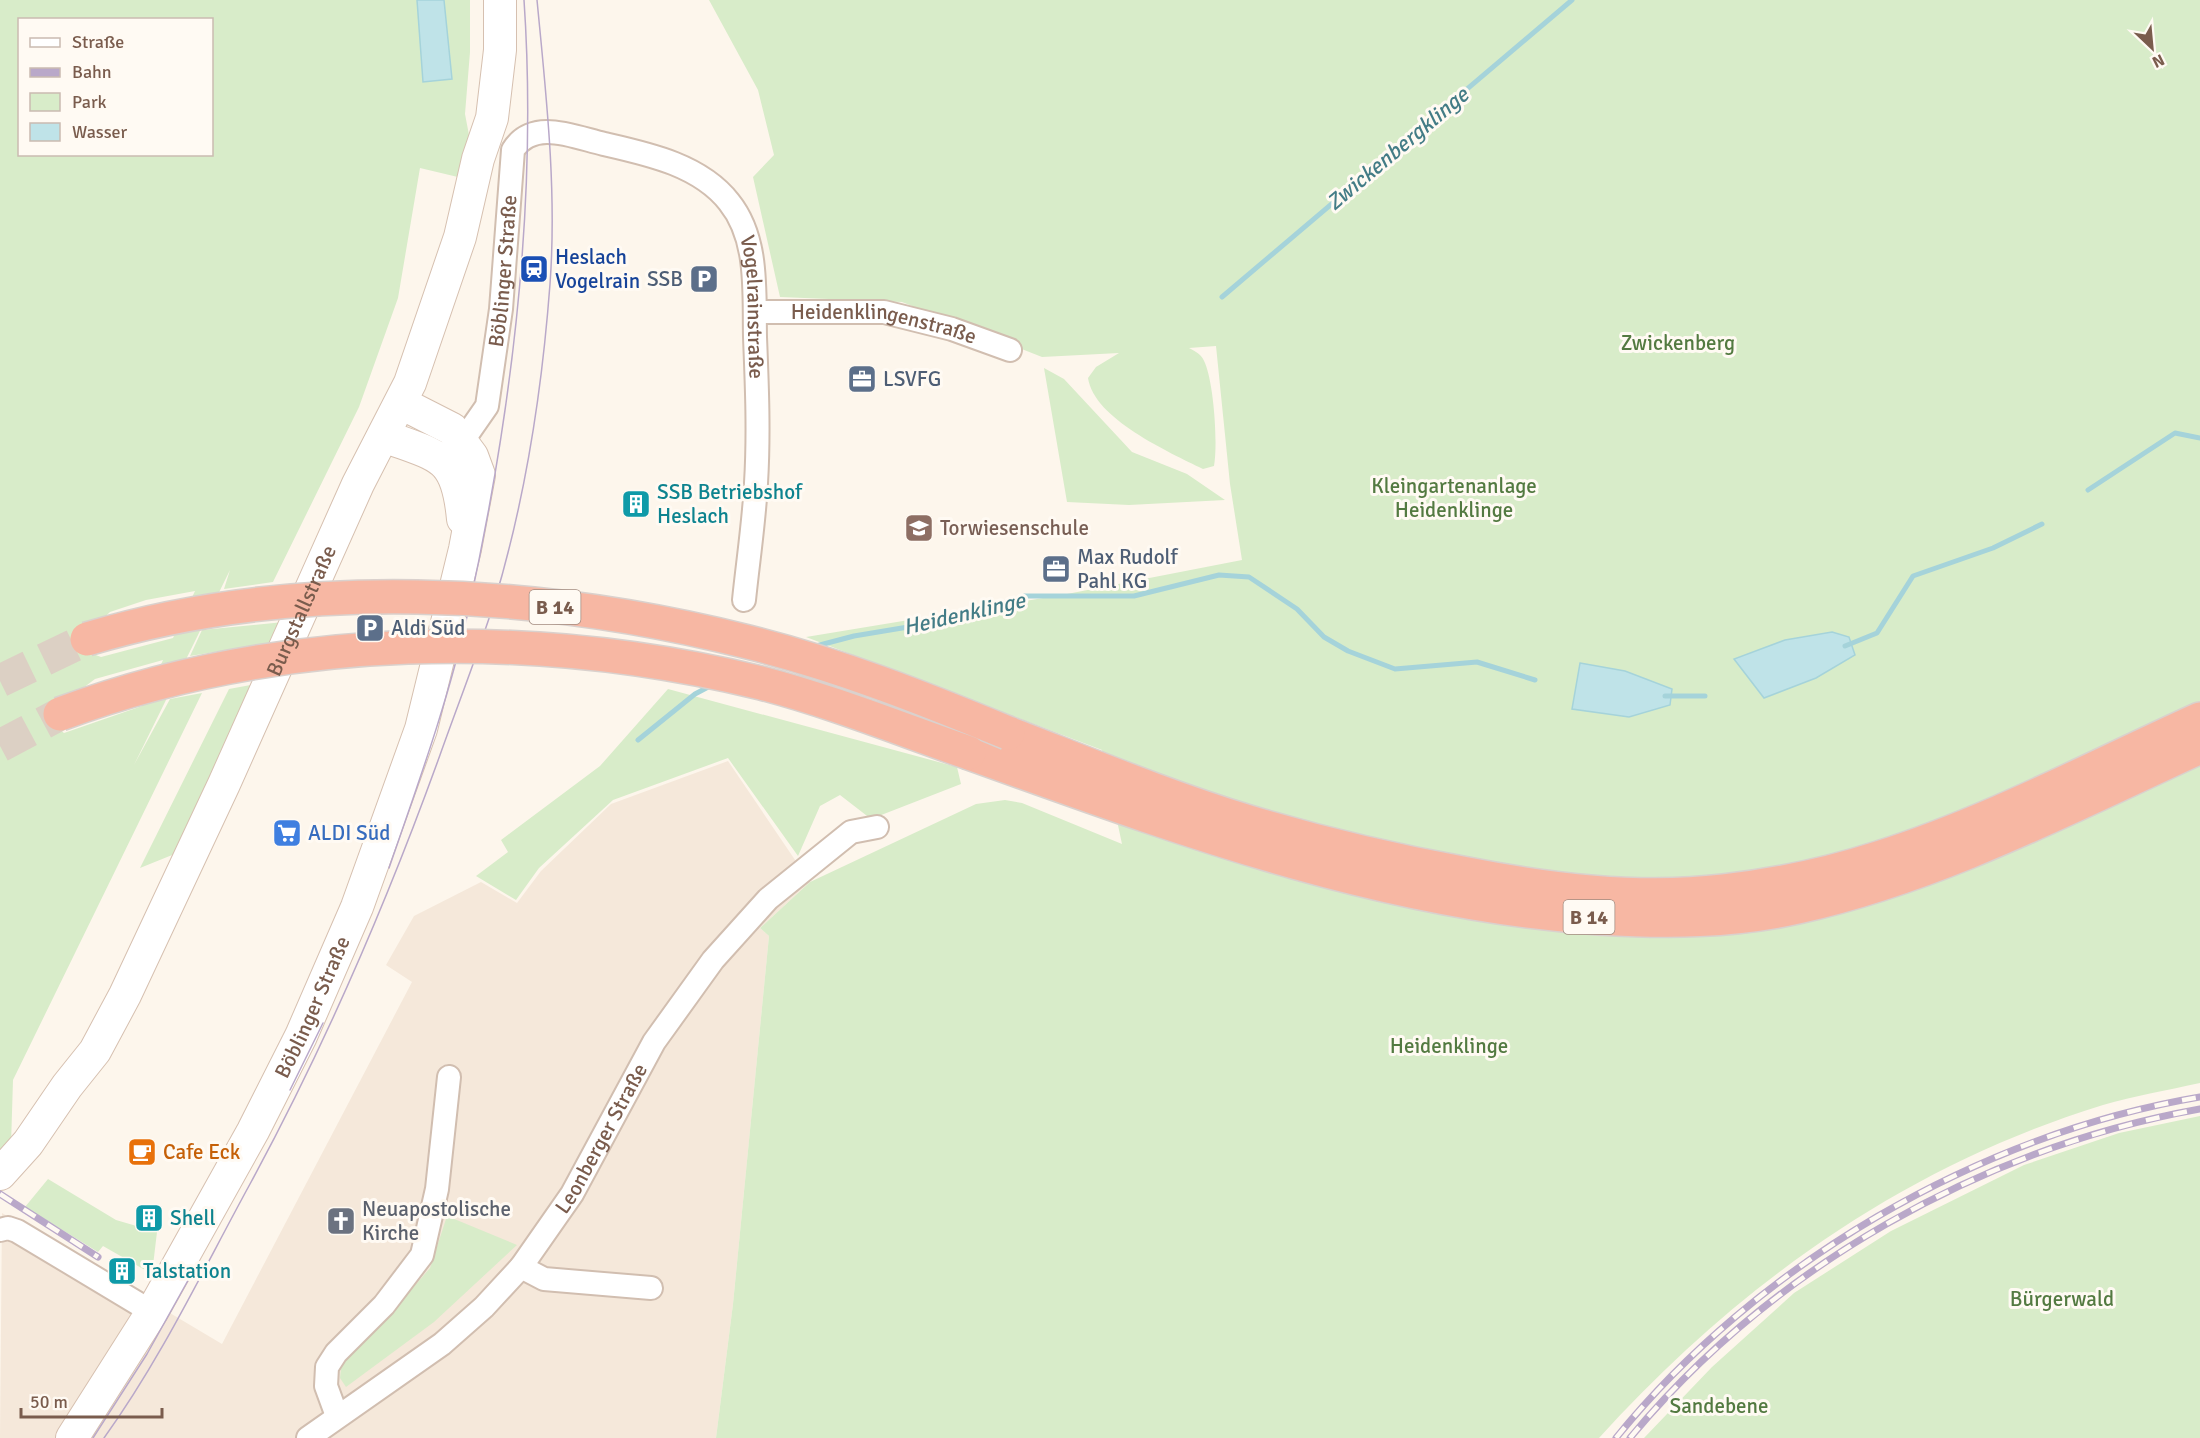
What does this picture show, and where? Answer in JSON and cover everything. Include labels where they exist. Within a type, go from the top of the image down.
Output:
[{"type":"highway","name":"B 14","points":[[87,639],[149,621],[246,606],[413,598],[513,602],[601,612],[678,625],[750,642],[837,668],[1156,791],[1250,822],[1346,849],[1514,883],[1563,889],[1643,894],[1723,891],[1791,880],[1875,859],[1982,819],[2200,719]]},
{"type":"highway","name":"B 14","points":[[60,714],[130,689],[265,661],[353,651],[503,648],[596,655],[751,681],[842,709],[1139,814],[1364,880],[1511,910],[1664,922],[1727,918],[1797,907],[1882,884],[1985,846],[2200,747]]},
{"type":"main road","points":[[478,159],[487,0]]},
{"type":"main road","points":[[478,159],[492,118],[497,84],[500,0]]},
{"type":"main road","name":"Burgstallstraße","points":[[0,1193],[39,1153],[68,1113],[85,1082],[95,1051],[125,995],[188,862],[358,484],[401,403],[430,328],[460,237],[478,159]]},
{"type":"main road","name":"Böblinger Straße","points":[[72,1438],[152,1312],[253,1131],[329,976],[400,792],[421,729],[466,541],[479,475],[455,452],[452,429],[401,403]]},
{"type":"main road","points":[[384,436],[455,452]]},
{"type":"main road","name":"Burgstallstraße","points":[[0,1174],[28,1143],[67,1086],[95,1051]]},
{"type":"street","name":"Böblinger Straße","points":[[455,452],[487,406],[497,349],[513,150],[520,139],[528,134],[542,132],[562,134]]},
{"type":"street","name":"Vogelrainstraße","points":[[562,134],[620,148],[695,171],[729,201],[743,227],[754,272],[758,418],[756,483],[744,600]]},
{"type":"street","name":"Heidenklingenstraße","points":[[754,312],[884,312],[952,328],[1010,350]]},
{"type":"street","name":"Leonberger Straße","points":[[308,1438],[442,1344],[484,1307],[521,1267],[572,1194],[654,1042],[713,960],[768,899],[850,832],[878,827]]},
{"type":"street","points":[[337,1416],[326,1386],[327,1367],[336,1353],[384,1305],[423,1255],[437,1189],[449,1077]]},
{"type":"street","points":[[4,1229],[152,1312]]},
{"type":"street","points":[[521,1267],[544,1280],[651,1288]]},
{"type":"shaded area","points":[[728,761],[810,882],[760,928],[769,936],[733,1304],[716,1438],[0,1438],[2,1213],[222,1344],[412,982],[386,965],[414,916],[481,882],[517,903],[541,871],[611,804]]},
{"type":"green space","points":[[0,0],[470,0],[470,52],[465,114],[469,135],[462,178],[420,168],[398,298],[359,407],[273,582],[224,589],[230,570],[134,765],[170,699],[202,693],[13,1080],[11,1145],[0,1159]],"holes":[[[195,591],[173,638],[101,657],[88,652],[88,633],[110,612],[146,600]],[[163,660],[142,706],[64,733],[58,728],[67,700],[95,679]]]},
{"type":"green space","points":[[709,0],[2200,0],[2200,1083],[2103,1105],[2030,1131],[1960,1162],[1893,1197],[1828,1237],[1767,1281],[1653,1382],[1599,1438],[716,1438],[733,1304],[769,936],[760,928],[810,882],[976,804],[1005,800],[1022,803],[1122,844],[1102,750],[806,637],[1067,594],[1242,560],[1230,484],[1216,346],[1189,348],[1204,360],[1213,399],[1216,444],[1214,466],[1203,469],[1135,433],[1104,407],[1093,393],[1088,378],[1096,367],[1119,353],[1042,357],[902,302],[780,297],[753,177],[774,155],[758,90]]},
{"type":"green space","points":[[1044,368],[1064,379],[1132,452],[1187,474],[1225,500],[1129,505],[1067,502]]},
{"type":"green space","points":[[284,622],[276,642],[190,656],[202,630]]},
{"type":"green space","points":[[256,684],[182,851],[140,868],[229,689]]},
{"type":"green space","points":[[668,689],[957,767],[961,784],[871,819],[840,795],[820,806],[798,856],[728,758],[613,800],[539,868],[516,900],[476,876],[508,852],[501,840],[600,766]]},
{"type":"green space","name":"Bürgerwald","points":[[2200,1116],[2200,1438],[1644,1438],[1712,1367],[1794,1293],[1891,1231],[2024,1165],[2119,1133]]},
{"type":"green space","points":[[48,1179],[116,1220],[157,1232],[152,1274],[103,1246],[98,1252],[25,1207]]},
{"type":"green space","points":[[447,1216],[517,1245],[434,1322],[346,1387],[340,1378],[342,1360],[384,1321],[430,1268]]},
{"type":"water","points":[[417,0],[444,0],[452,79],[423,82]]},
{"type":"water","points":[[1832,632],[1849,637],[1855,655],[1816,678],[1764,698],[1734,659],[1785,640]]},
{"type":"water","points":[[1580,663],[1625,671],[1672,689],[1670,705],[1629,717],[1572,709]]},
{"type":"waterway","name":"Zwickenbergklinge","points":[[1222,297],[1572,0]]},
{"type":"waterway","name":"Heidenklinge","points":[[2088,490],[2175,433],[2200,438]]},
{"type":"waterway","name":"Heidenklinge","points":[[1845,646],[1877,633],[1913,576],[1993,548],[2042,524]]},
{"type":"waterway","name":"Heidenklinge","points":[[816,646],[854,636],[950,620],[1025,596],[1134,596],[1219,575],[1249,577],[1297,609],[1324,637],[1348,651],[1395,669],[1477,662],[1535,680]]},
{"type":"waterway","name":"Heidenklinge","points":[[638,740],[695,694],[712,685]]},
{"type":"waterway","name":"Heidenklinge","points":[[1665,696],[1705,696]]},
{"type":"tunnel","points":[[0,681],[87,639]]},
{"type":"tunnel","points":[[0,746],[60,714]]},
{"type":"tram line","points":[[389,868],[432,741],[460,645],[484,537],[509,385],[524,231],[527,154],[524,0]]},
{"type":"tram line","points":[[104,1438],[125,1408],[181,1314],[278,1132],[329,1026],[398,866],[494,603],[515,525],[531,445],[550,284],[551,177],[537,0]]},
{"type":"tram line","points":[[290,1090],[323,1023]]},
{"type":"tram line","points":[[93,1438],[147,1354],[191,1275]]},
{"type":"railway","points":[[1616,1438],[1673,1375],[1736,1317],[1804,1263],[1878,1216],[1955,1175],[2035,1141],[2117,1115],[2200,1097]]},
{"type":"railway","points":[[1630,1438],[1686,1376],[1748,1320],[1815,1269],[1886,1224],[1961,1185],[2039,1153],[2119,1127],[2200,1109]]},
{"type":"railway","points":[[0,1194],[98,1257]]},
{"type":"place","name":"Heslach Vogelrain","points":[[534,269]]},
{"type":"place","name":"SSB","points":[[704,279]]},
{"type":"place","name":"LSVFG","points":[[862,379]]},
{"type":"place","name":"SSB Betriebshof Heslach","points":[[636,504]]},
{"type":"place","name":"Torwiesenschule","points":[[919,528]]},
{"type":"place","name":"Max Rudolf Pahl KG","points":[[1056,569]]},
{"type":"place","name":"Aldi Süd","points":[[370,628]]},
{"type":"place","name":"ALDI Süd","points":[[287,833]]},
{"type":"place","name":"Cafe Eck","points":[[142,1152]]},
{"type":"place","name":"Shell","points":[[149,1218]]},
{"type":"place","name":"Neuapostolische Kirche","points":[[341,1221]]},
{"type":"place","name":"Talstation","points":[[122,1271]]},
{"type":"park label","name":"Zwickenberg","points":[[1678,343]]},
{"type":"park label","name":"Kleingartenanlage Heidenklinge","points":[[1454,498]]},
{"type":"park label","name":"Sandebene","points":[[1719,1406]]}]
